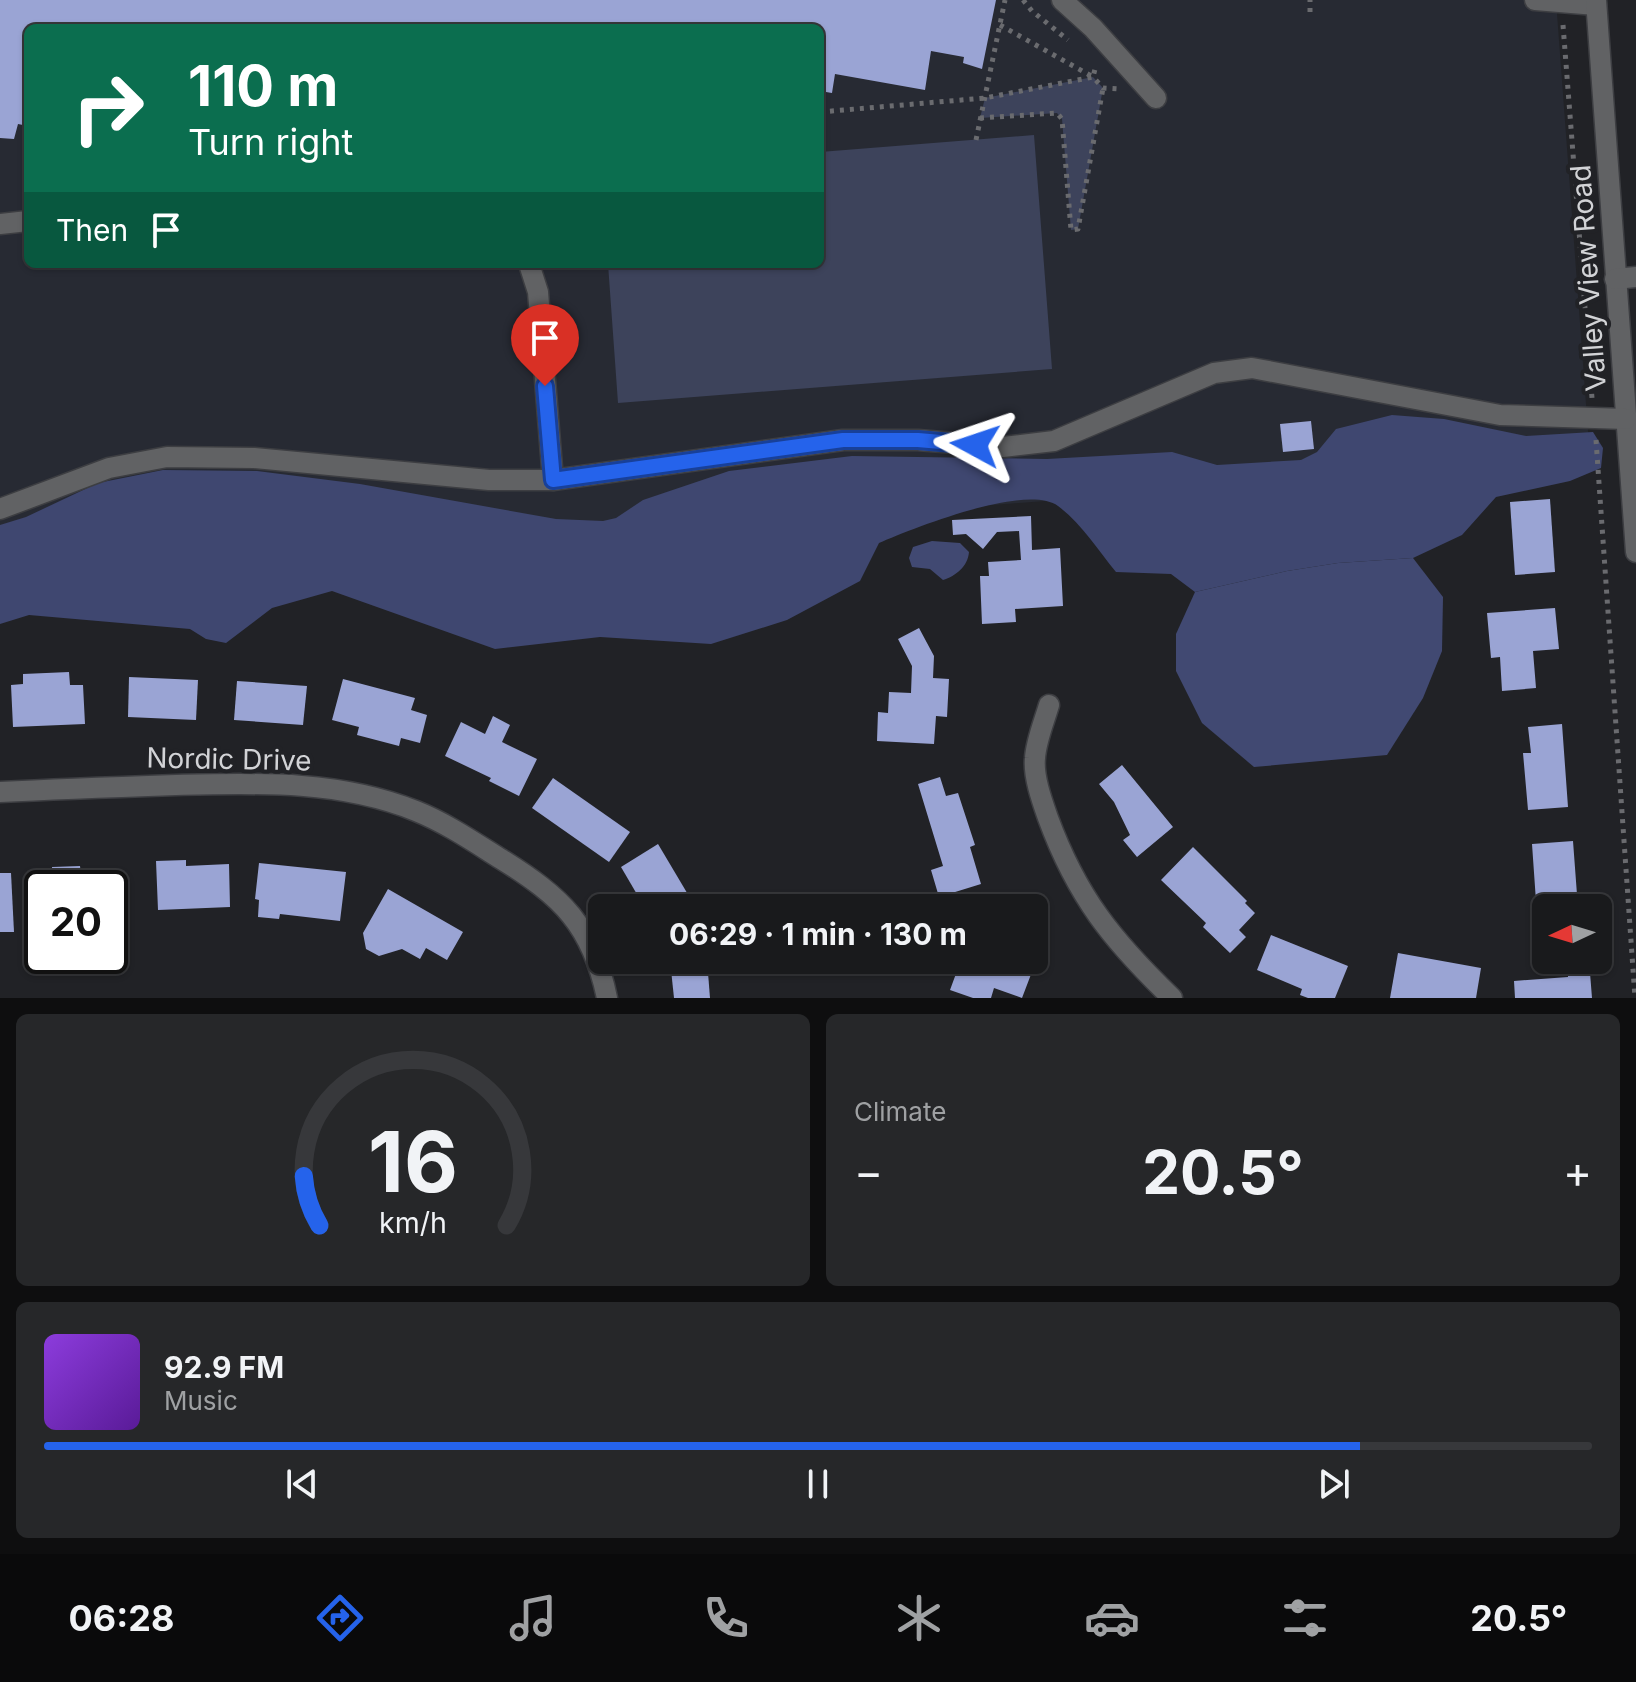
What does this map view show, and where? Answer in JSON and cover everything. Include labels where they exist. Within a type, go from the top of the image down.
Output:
[{"type":"street","points":[[1062,0],[1093,28],[1156,98]]},
{"type":"street","points":[[1535,0],[1596,2]]},
{"type":"street","name":"Valley View Road","points":[[1596,2],[1626,278],[1626,419],[1636,552]]},
{"type":"street","points":[[0,224],[24,221]]},
{"type":"street","points":[[530,268],[538,292],[553,480]]},
{"type":"street","points":[[0,509],[109,468],[167,457],[254,458],[489,480],[553,480],[843,440],[918,440],[1003,447],[1054,441],[1214,373],[1252,368],[1500,415],[1626,419]]},
{"type":"street","points":[[1049,705],[1034,760],[1042,801],[1064,861],[1086,900],[1128,956],[1172,998]]},
{"type":"street","name":"Nordic Drive","points":[[0,792],[247,783],[303,784],[361,794],[417,812],[533,879],[563,903],[585,932],[601,967],[607,998]]},
{"type":"path","points":[[976,140],[1005,0]]},
{"type":"path","points":[[1023,0],[1077,47]]},
{"type":"path","points":[[1310,0],[1310,12]]},
{"type":"path","points":[[1561,2],[1635,998]]},
{"type":"path","points":[[1000,25],[1093,77],[1103,88],[1131,90]]},
{"type":"path","points":[[1086,55],[1096,63],[1093,77]]},
{"type":"path","points":[[824,112],[985,98],[1093,77]]},
{"type":"path","points":[[980,118],[1057,113],[1062,119],[1071,230],[1078,229],[1103,88]]},
{"type":"shaded area","points":[[0,0],[1556,0],[1590,458],[0,583]]},
{"type":"shaded area","points":[[1093,77],[1103,88],[1078,229],[1071,230],[1062,119],[1057,113],[980,118],[985,98]]},
{"type":"shaded area","points":[[1034,135],[1052,369],[618,403],[608,268],[824,268],[824,152]]},
{"type":"shaded area","points":[[1392,415],[1444,419],[1526,436],[1593,432],[1603,448],[1601,468],[1570,481],[1496,497],[1462,535],[1413,558],[1338,563],[1195,592],[1171,574],[1116,572],[1082,529],[1058,506],[1043,500],[997,504],[970,510],[879,543],[860,581],[787,620],[711,644],[600,637],[495,649],[332,591],[272,608],[226,643],[206,639],[190,629],[29,615],[0,624],[0,525],[26,517],[98,483],[163,470],[257,471],[360,484],[556,519],[603,521],[616,518],[643,500],[729,471],[852,456],[1047,459],[1172,452],[1217,465],[1301,460],[1317,452],[1336,429]]},
{"type":"shaded area","points":[[932,541],[960,543],[969,552],[960,570],[943,580],[930,569],[912,567],[909,558],[913,547]]},
{"type":"shaded area","points":[[1413,558],[1443,597],[1442,651],[1423,698],[1387,755],[1254,767],[1202,723],[1176,671],[1176,634],[1195,592],[1338,563]]},
{"type":"building","points":[[0,0],[996,0],[982,69],[963,63],[964,57],[931,51],[925,90],[835,74],[832,93],[824,92],[824,24],[24,24],[24,125],[18,124],[14,139],[0,138]]},
{"type":"building","points":[[1311,421],[1314,449],[1283,452],[1280,424]]},
{"type":"building","points":[[1550,499],[1555,572],[1515,575],[1510,502]]},
{"type":"building","points":[[1031,516],[1032,550],[1060,548],[1063,606],[1015,609],[1016,622],[982,624],[980,576],[989,576],[988,562],[1021,560],[1019,531],[997,532],[983,549],[966,534],[953,535],[952,520]]},
{"type":"building","points":[[1555,608],[1559,649],[1533,651],[1536,688],[1502,691],[1500,657],[1491,658],[1487,613]]},
{"type":"building","points":[[919,628],[934,656],[933,678],[949,679],[947,717],[936,716],[934,744],[877,741],[878,712],[888,713],[889,692],[911,693],[912,666],[898,639]]},
{"type":"building","points":[[69,672],[70,685],[83,685],[85,724],[13,727],[11,685],[23,684],[23,674]]},
{"type":"building","points":[[129,677],[198,680],[196,720],[128,717]]},
{"type":"building","points":[[343,679],[415,698],[411,710],[427,715],[420,743],[401,738],[399,746],[357,735],[359,727],[332,720]]},
{"type":"building","points":[[237,681],[307,686],[303,725],[234,720]]},
{"type":"building","points":[[493,716],[510,725],[502,742],[537,759],[519,796],[489,781],[491,778],[445,756],[461,722],[485,734]]},
{"type":"building","points":[[1562,724],[1568,807],[1528,810],[1523,753],[1531,753],[1528,727]]},
{"type":"building","points":[[1122,765],[1173,827],[1137,857],[1123,840],[1130,835],[1114,802],[1099,784]]},
{"type":"building","points":[[940,777],[946,796],[958,793],[975,845],[970,847],[981,884],[949,894],[938,894],[931,870],[943,866],[918,784]]},
{"type":"building","points":[[553,778],[630,832],[609,862],[532,808]]},
{"type":"building","points":[[1573,841],[1577,894],[1535,894],[1532,844]]},
{"type":"building","points":[[658,844],[688,894],[637,894],[621,867]]},
{"type":"building","points":[[1193,847],[1255,913],[1239,930],[1246,937],[1230,953],[1203,927],[1206,923],[1161,880]]},
{"type":"building","points":[[186,860],[186,866],[229,864],[230,907],[158,910],[156,861]]},
{"type":"building","points":[[259,863],[346,872],[340,921],[280,914],[279,919],[258,917],[259,900],[255,899]]},
{"type":"building","points":[[80,866],[80,870],[52,870],[52,867]]},
{"type":"building","points":[[0,873],[11,873],[14,932],[0,932]]},
{"type":"building","points":[[388,889],[463,932],[447,960],[426,948],[420,959],[402,949],[379,956],[366,949],[363,933]]},
{"type":"building","points":[[1271,935],[1348,966],[1335,998],[1308,998],[1300,995],[1302,989],[1257,970]]},
{"type":"building","points":[[1398,953],[1481,968],[1476,998],[1390,998]]},
{"type":"building","points":[[671,974],[708,974],[710,998],[674,998]]},
{"type":"building","points":[[956,974],[1031,974],[1022,998],[994,988],[991,998],[973,998],[950,990]]},
{"type":"building","points":[[1568,974],[1590,974],[1592,998],[1515,998],[1514,981],[1568,977]]},
{"type":"route","points":[[545,386],[553,480],[843,440],[918,440],[975,445]]}]
